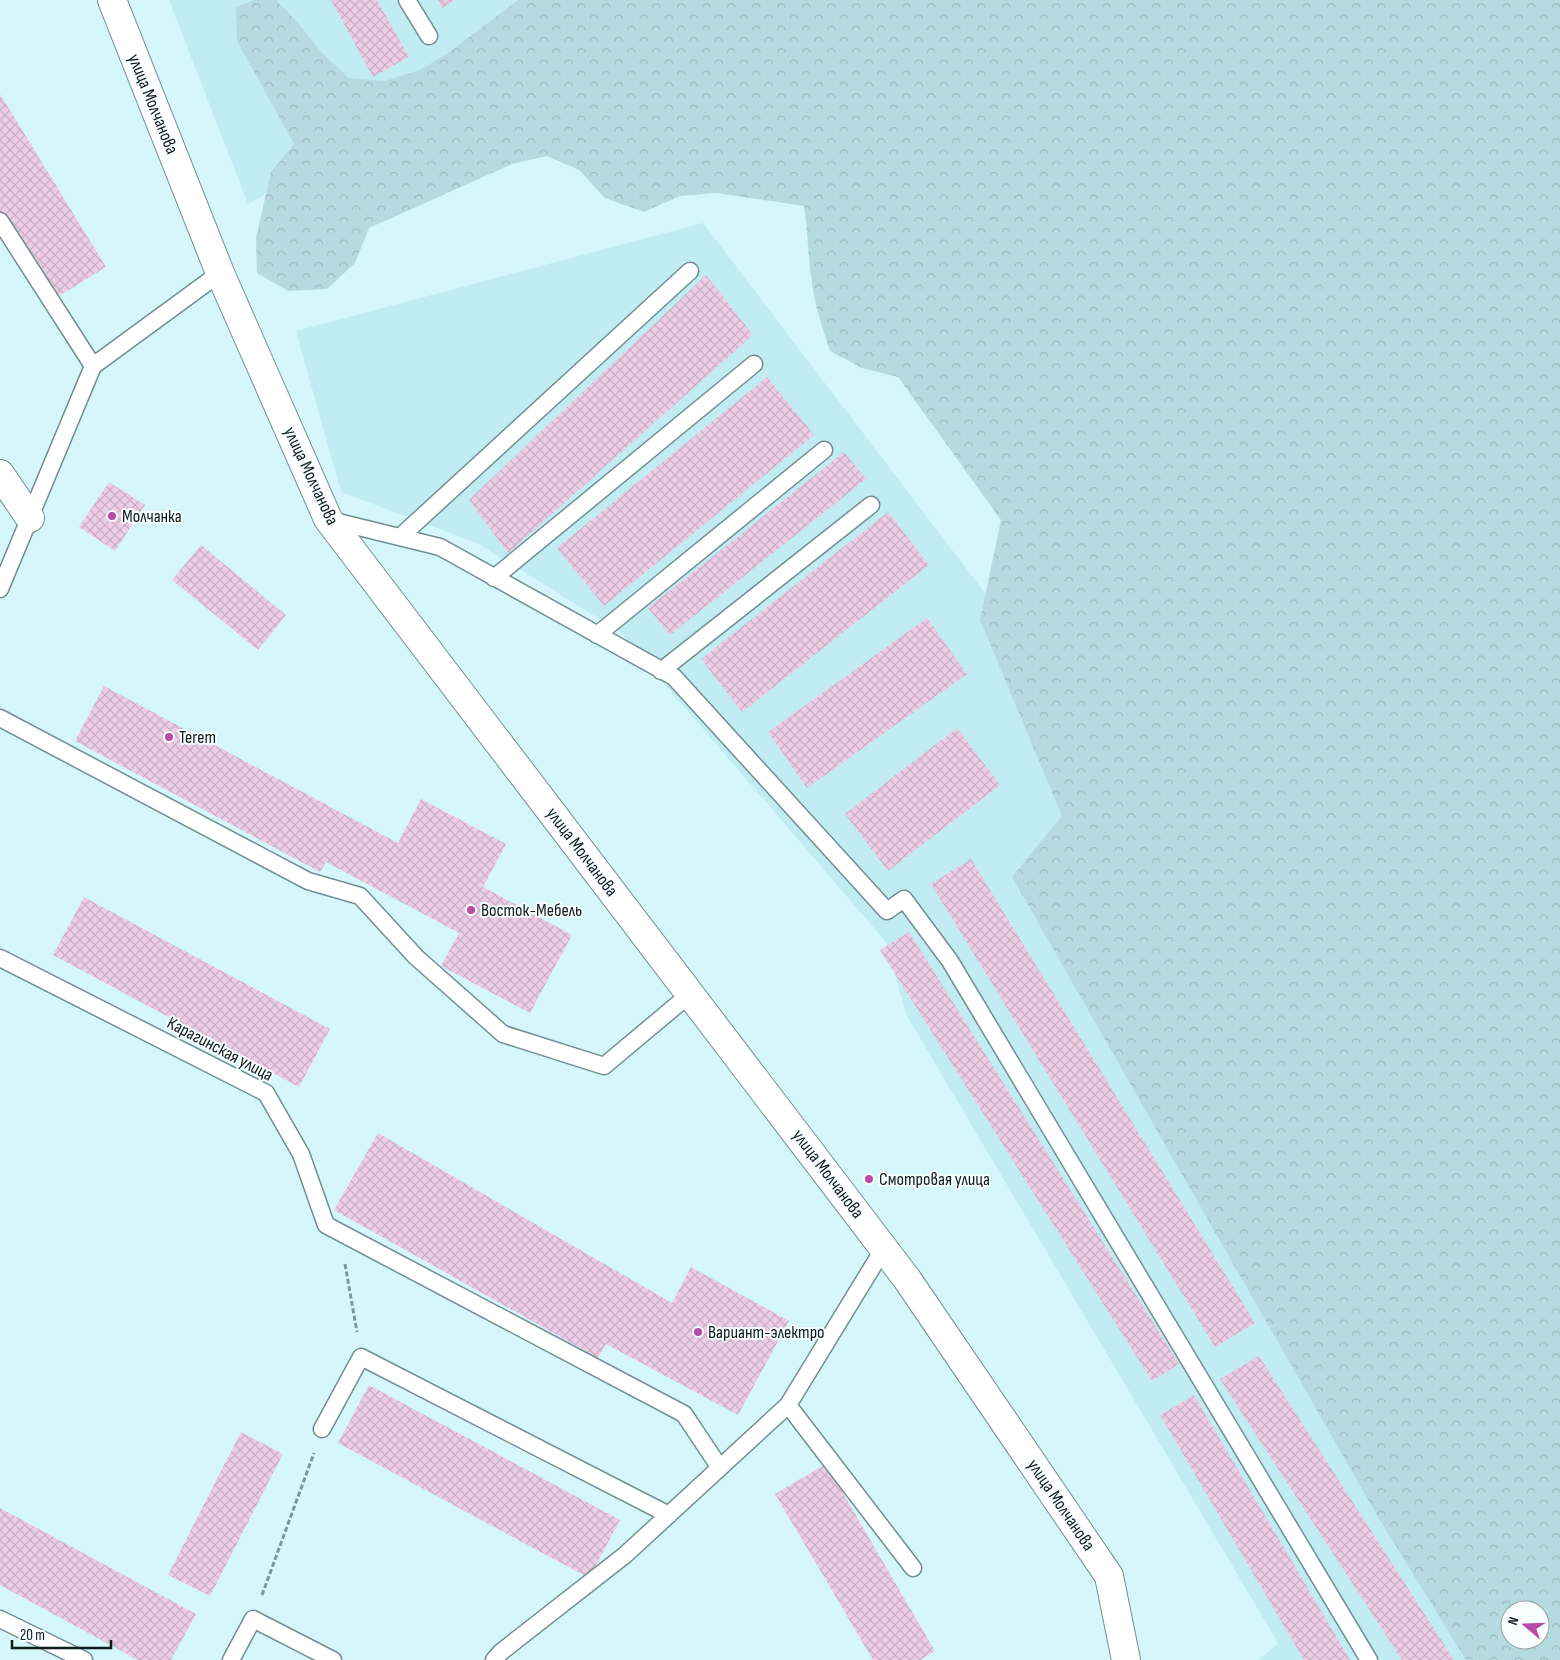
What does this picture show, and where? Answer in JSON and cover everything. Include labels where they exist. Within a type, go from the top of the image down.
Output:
[{"type":"street","name":"улица Молчанова","points":[[112,0],[220,273],[328,519],[908,1279],[1109,1576],[1126,1660]]},
{"type":"street","points":[[0,474],[30,518]]},
{"type":"lane","points":[[408,0],[429,36]]},
{"type":"lane","points":[[0,220],[93,366]]},
{"type":"lane","points":[[400,537],[690,271]]},
{"type":"lane","points":[[0,589],[93,366],[220,273]]},
{"type":"lane","points":[[494,578],[754,364]]},
{"type":"lane","points":[[597,635],[824,450]]},
{"type":"lane","points":[[661,670],[871,505]]},
{"type":"lane","points":[[328,519],[440,547],[674,677],[887,911],[904,899],[950,961],[1369,1660]]},
{"type":"lane","points":[[0,718],[308,881],[360,896],[416,957],[503,1034],[604,1066],[690,994]]},
{"type":"lane","name":"Карагинская улица","points":[[0,958],[266,1093],[301,1154],[326,1225],[684,1414],[720,1468]]},
{"type":"lane","points":[[494,1660],[501,1652],[572,1595],[625,1555],[788,1405],[884,1248]]},
{"type":"lane","points":[[322,1429],[361,1357],[669,1515]]},
{"type":"lane","points":[[788,1405],[913,1568]]},
{"type":"lane","points":[[0,1619],[84,1660]]},
{"type":"lane","points":[[231,1660],[253,1619],[333,1660]]},
{"type":"path","points":[[344,1255],[361,1357]]},
{"type":"path","points":[[253,1619],[322,1429]]},
{"type":"shaded area","points":[[169,0],[601,0],[248,204]]},
{"type":"shaded area","points":[[703,223],[1049,677],[1560,1524],[1560,1660],[1259,1660],[1278,1643],[907,1016],[886,942],[619,631],[477,543],[341,492],[296,331]]},
{"type":"green space","points":[[255,0],[276,0],[298,23],[322,53],[349,78],[385,81],[420,70],[451,51],[518,0],[1560,0],[1560,1660],[1466,1660],[1375,1512],[1012,877],[1062,816],[980,620],[1001,520],[898,377],[862,368],[830,351],[813,293],[804,206],[716,193],[680,196],[644,212],[605,198],[579,170],[547,156],[512,164],[369,228],[355,263],[327,289],[288,291],[257,273],[256,238],[271,172],[294,144],[237,41],[236,7]]},
{"type":"building","points":[[331,0],[377,0],[409,57],[373,77]]},
{"type":"building","points":[[438,0],[455,0],[442,8]]},
{"type":"building","points":[[0,94],[106,267],[51,301],[0,216]]},
{"type":"building","points":[[706,275],[753,335],[508,553],[469,500]]},
{"type":"building","points":[[767,377],[814,435],[604,606],[557,548]]},
{"type":"building","points":[[844,452],[866,479],[670,635],[648,608]]},
{"type":"building","name":"Молчанка","points":[[109,482],[145,505],[115,551],[79,527]]},
{"type":"building","points":[[888,512],[929,565],[742,712],[701,659]]},
{"type":"building","points":[[201,545],[286,615],[258,650],[172,580]]},
{"type":"building","points":[[927,618],[967,674],[807,788],[768,732]]},
{"type":"building","points":[[104,686],[398,843],[421,799],[506,844],[483,887],[572,935],[530,1013],[441,966],[459,933],[326,862],[320,872],[75,741]]},
{"type":"building","points":[[957,728],[1000,785],[888,871],[845,814]]},
{"type":"building","points":[[971,859],[1255,1323],[1215,1347],[931,884]]},
{"type":"building","points":[[84,897],[330,1029],[299,1087],[53,955]]},
{"type":"building","points":[[909,932],[1179,1364],[1152,1381],[880,950]]},
{"type":"building","points":[[378,1133],[672,1303],[691,1267],[789,1321],[738,1415],[606,1344],[598,1358],[334,1210]]},
{"type":"building","points":[[1259,1356],[1454,1660],[1402,1660],[1220,1379]]},
{"type":"building","points":[[369,1385],[620,1520],[589,1578],[338,1443]]},
{"type":"building","points":[[1194,1395],[1350,1660],[1304,1660],[1160,1415]]},
{"type":"building","points":[[241,1432],[283,1454],[210,1596],[168,1575]]},
{"type":"building","points":[[826,1464],[935,1651],[920,1660],[873,1660],[775,1494]]},
{"type":"building","points":[[0,1508],[196,1614],[171,1660],[138,1660],[0,1585]]},
{"type":"place","name":"Молчанка","points":[[112,516]]},
{"type":"place","name":"Terem","points":[[169,737]]},
{"type":"place","name":"Восток-Мебель","points":[[471,910]]},
{"type":"place","name":"Смотровая улица","points":[[869,1179]]},
{"type":"place","name":"Вариант-электро","points":[[698,1332]]}]
